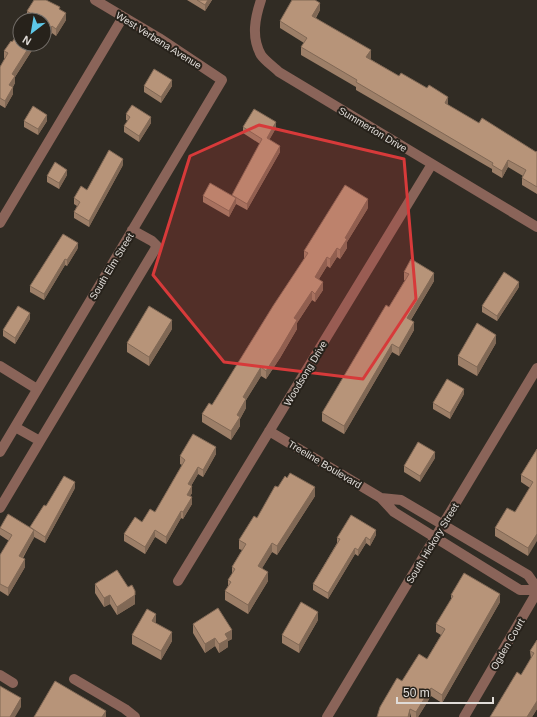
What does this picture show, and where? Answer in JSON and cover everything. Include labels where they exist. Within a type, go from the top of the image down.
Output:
[{"type":"street","name":"West Verbena Avenue","points":[[95,0],[222,80]]},
{"type":"street","name":"Summerton Drive","points":[[261,0],[255,19],[255,37],[261,55],[279,72],[537,227]]},
{"type":"street","points":[[0,223],[123,17]]},
{"type":"street","name":"South Elm Street","points":[[0,452],[222,80]]},
{"type":"street","name":"Woodsong Drive","points":[[178,581],[432,164]]},
{"type":"street","points":[[0,508],[157,246],[132,230]]},
{"type":"street","points":[[0,366],[37,389]]},
{"type":"street","name":"South Hickory Street","points":[[327,717],[537,368]]},
{"type":"street","points":[[15,427],[40,441]]},
{"type":"street","name":"Treeline Boulevard","points":[[269,431],[381,498],[394,512],[435,539],[520,590],[537,590],[528,574],[400,500],[381,498]]},
{"type":"street","name":"Ogden Court","points":[[464,717],[537,590]]},
{"type":"street","points":[[0,675],[13,683]]},
{"type":"street","points":[[74,679],[125,709],[135,717]]},
{"type":"highlighted area","points":[[259,125],[404,159],[416,299],[363,379],[224,362],[153,275],[190,156]]},
{"type":"building","points":[[34,0],[46,0],[60,7],[59,9],[66,13],[56,29],[52,26],[52,12],[27,11]]},
{"type":"building","points":[[197,0],[208,0],[205,5]]},
{"type":"building","points":[[292,0],[315,0],[320,3],[312,16],[371,50],[366,57],[399,76],[401,73],[427,88],[429,85],[448,97],[445,103],[479,123],[482,118],[536,152],[537,151],[537,187],[522,178],[526,170],[508,160],[502,171],[492,165],[493,163],[356,82],[357,80],[301,47],[307,38],[280,21]]},
{"type":"building","points":[[11,41],[12,52],[26,52],[12,74],[15,76],[9,85],[13,87],[5,101],[0,98],[0,67],[8,53],[4,51]]},
{"type":"building","points":[[154,69],[172,80],[161,97],[144,86]]},
{"type":"building","points":[[132,105],[151,117],[139,136],[124,126],[130,117],[126,114]]},
{"type":"building","points":[[33,106],[47,115],[38,129],[24,121]]},
{"type":"building","points":[[254,109],[276,122],[267,138],[280,146],[247,204],[232,195],[262,139],[243,127]]},
{"type":"building","points":[[109,150],[123,159],[89,221],[74,212],[80,202],[74,198],[81,186],[87,190]]},
{"type":"building","points":[[55,162],[67,170],[59,183],[47,176]]},
{"type":"building","points":[[210,183],[236,198],[229,211],[203,196]]},
{"type":"building","points":[[345,185],[368,199],[345,238],[347,239],[340,250],[337,248],[330,259],[327,257],[315,277],[323,282],[315,294],[312,291],[294,318],[297,320],[266,371],[261,367],[243,397],[246,399],[237,415],[240,417],[231,431],[202,414],[209,403],[212,405],[273,306],[308,253],[304,251]]},
{"type":"building","points":[[63,234],[78,243],[67,260],[65,259],[44,294],[30,286]]},
{"type":"building","points":[[411,259],[434,273],[407,318],[414,322],[399,348],[392,344],[344,426],[322,413],[386,305],[389,307],[409,274],[404,272]]},
{"type":"building","points":[[504,272],[519,282],[497,316],[482,306]]},
{"type":"building","points":[[18,306],[30,313],[15,338],[3,330]]},
{"type":"building","points":[[149,306],[172,320],[149,357],[127,343]]},
{"type":"building","points":[[477,323],[496,335],[477,367],[458,356]]},
{"type":"building","points":[[447,379],[464,389],[450,413],[433,403]]},
{"type":"building","points":[[193,434],[216,447],[203,470],[198,467],[188,484],[192,486],[187,495],[192,497],[183,512],[181,511],[166,537],[155,530],[145,547],[124,534],[135,517],[142,522],[150,509],[155,512],[185,460],[180,456]]},
{"type":"building","points":[[418,442],[435,452],[420,476],[404,466]]},
{"type":"building","points":[[537,449],[537,534],[528,548],[495,528],[507,508],[515,512],[533,482],[521,475]]},
{"type":"building","points":[[290,473],[315,487],[277,546],[272,543],[258,566],[268,572],[248,605],[225,591],[231,582],[228,580],[235,569],[232,567],[246,544],[239,540],[254,516],[257,518],[275,486],[278,487],[285,476],[287,478]]},
{"type":"building","points":[[64,476],[75,482],[45,537],[30,527],[44,505],[46,506]]},
{"type":"building","points":[[8,514],[34,530],[19,556],[25,559],[8,588],[0,584],[0,555],[12,535],[0,528]]},
{"type":"building","points":[[351,515],[376,530],[370,540],[366,537],[358,550],[355,548],[328,593],[313,584],[340,539],[337,538]]},
{"type":"building","points":[[117,570],[128,587],[132,585],[135,595],[117,607],[110,595],[104,598],[95,584]]},
{"type":"building","points":[[464,573],[500,594],[442,695],[431,688],[416,712],[410,709],[408,717],[377,717],[380,707],[397,678],[402,681],[419,654],[427,659],[445,629],[436,624],[453,596],[451,595]]},
{"type":"building","points":[[301,602],[318,612],[299,645],[282,635]]},
{"type":"building","points":[[218,608],[232,630],[225,634],[228,639],[219,644],[215,638],[205,644],[193,624]]},
{"type":"building","points":[[147,609],[156,614],[152,621],[172,632],[161,651],[132,635]]},
{"type":"building","points":[[537,640],[537,701],[527,717],[490,717],[517,672],[521,675],[534,653],[530,651]]},
{"type":"building","points":[[55,681],[106,711],[102,717],[34,717]]},
{"type":"building","points":[[0,686],[21,698],[10,717],[0,717]]}]
